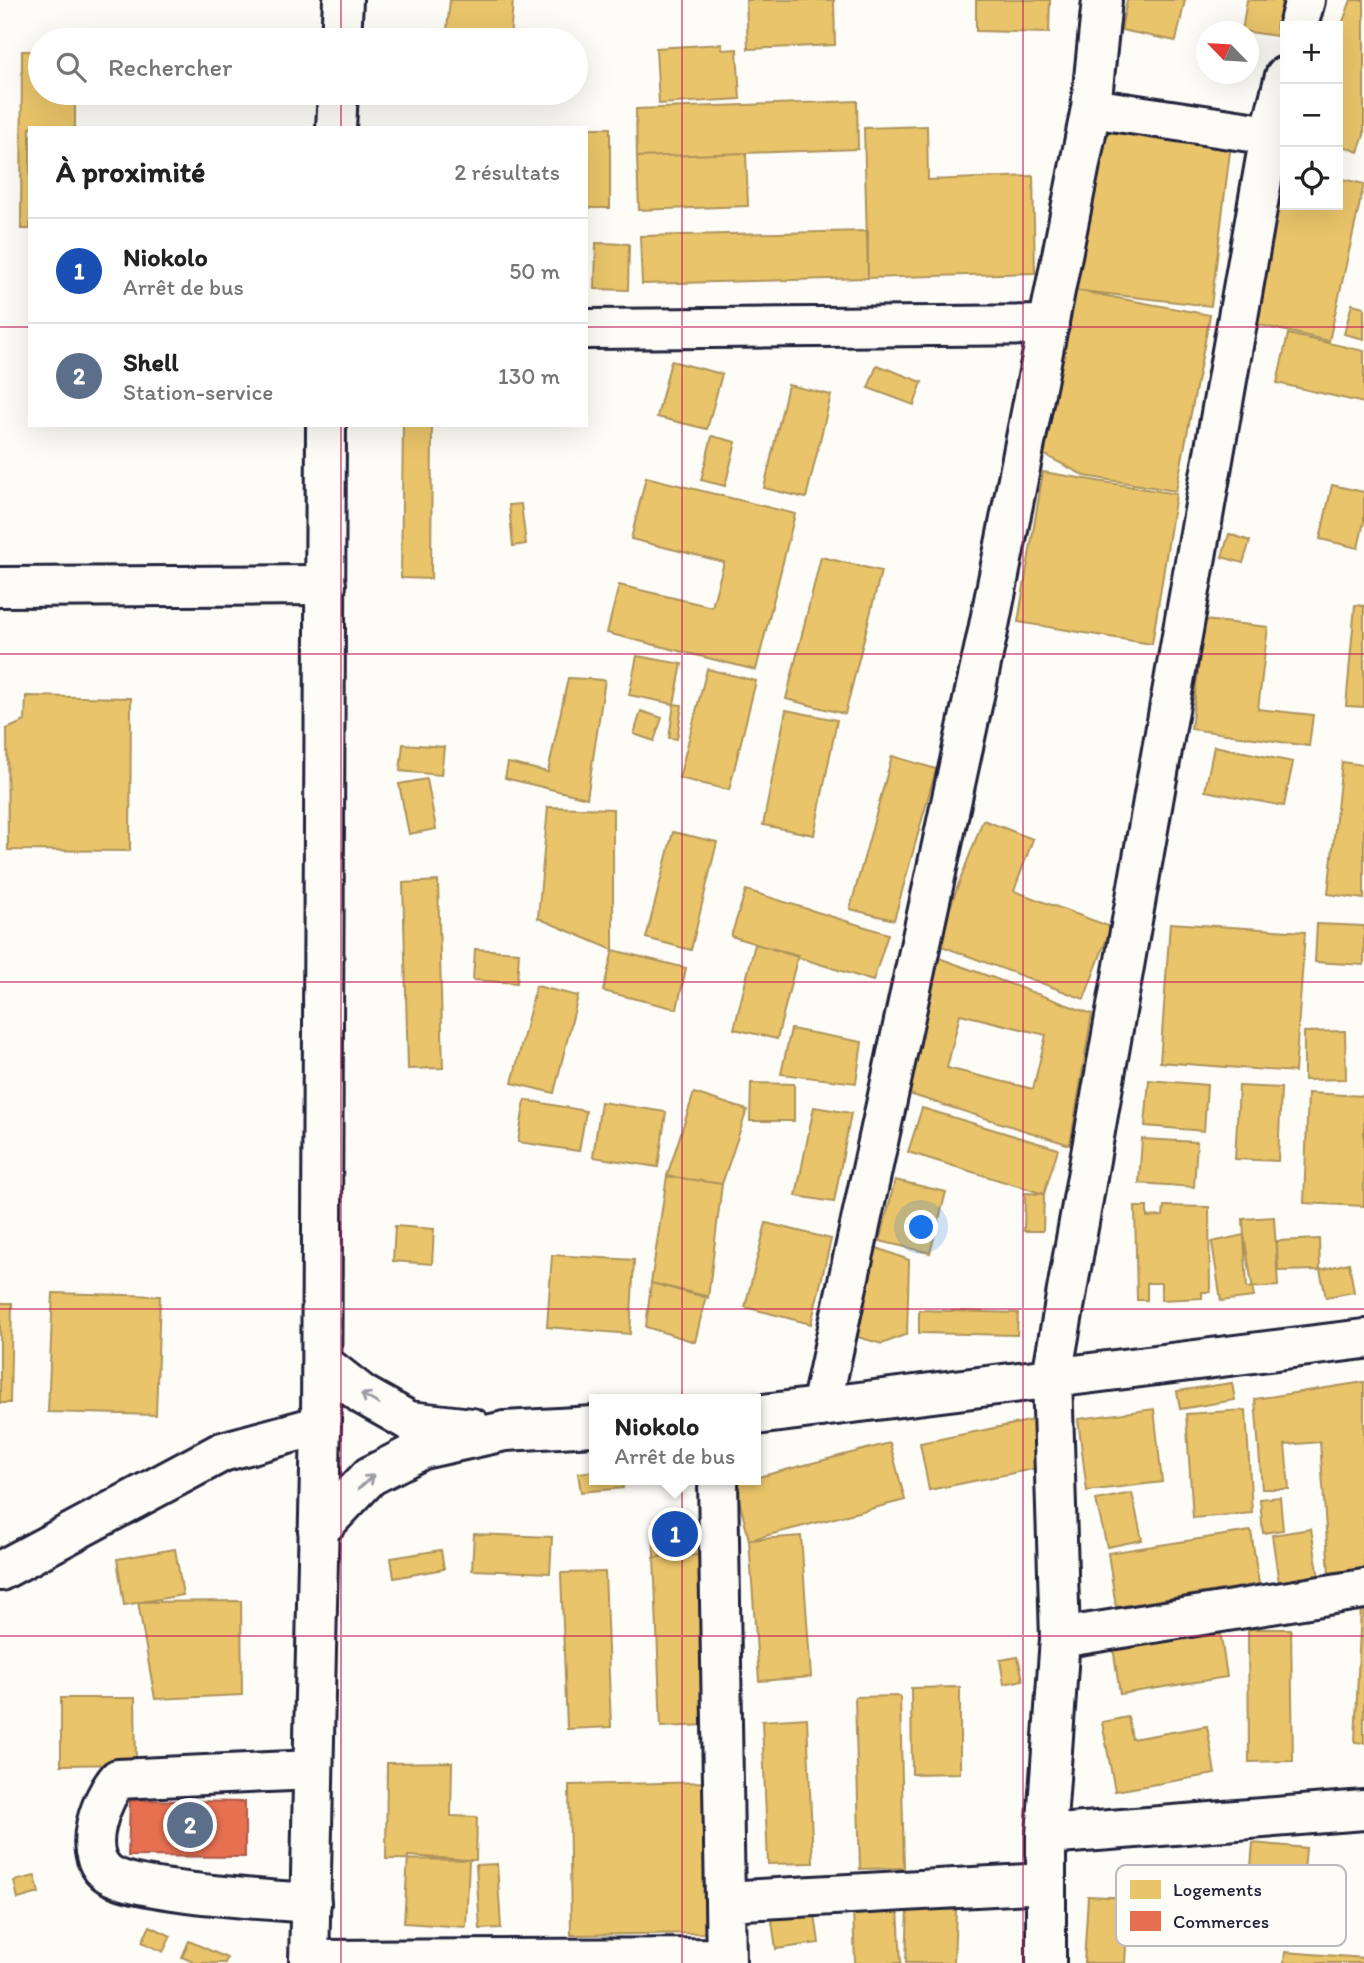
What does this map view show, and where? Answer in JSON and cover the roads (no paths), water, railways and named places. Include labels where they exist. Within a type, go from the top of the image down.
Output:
[{"type":"street","points":[[342,28],[343,0]]},
{"type":"street","points":[[821,1407],[988,631],[1091,108],[1102,0]]},
{"type":"street","points":[[1299,21],[1305,0]]},
{"type":"street","points":[[1046,1963],[1046,1835],[1060,1638],[1052,1377],[1270,135],[1283,84]]},
{"type":"street","points":[[336,126],[337,105]]},
{"type":"street","points":[[1091,108],[1270,135]]},
{"type":"street","points":[[588,329],[1049,325]]},
{"type":"street","points":[[326,427],[322,1363],[309,1961],[725,1960],[718,1485]]},
{"type":"street","points":[[0,587],[326,585]]},
{"type":"street","points":[[761,1414],[1364,1339]]},
{"type":"street","points":[[322,1363],[363,1395],[409,1422],[505,1431],[589,1426]]},
{"type":"street","points":[[0,1571],[222,1452],[321,1425]]},
{"type":"street","points":[[318,1531],[370,1476],[423,1449],[505,1431]]},
{"type":"street","points":[[1060,1638],[1364,1589]]},
{"type":"street","points":[[311,1903],[198,1894],[121,1880],[107,1874],[98,1863],[95,1841],[106,1793],[118,1779],[313,1770]]},
{"type":"street","points":[[1046,1835],[1364,1810]]},
{"type":"street","points":[[725,1901],[1046,1883]]},
{"type":"place","name":"Niokolo","points":[[675,1534]]},
{"type":"place","name":"Shell","points":[[190,1825]]}]
